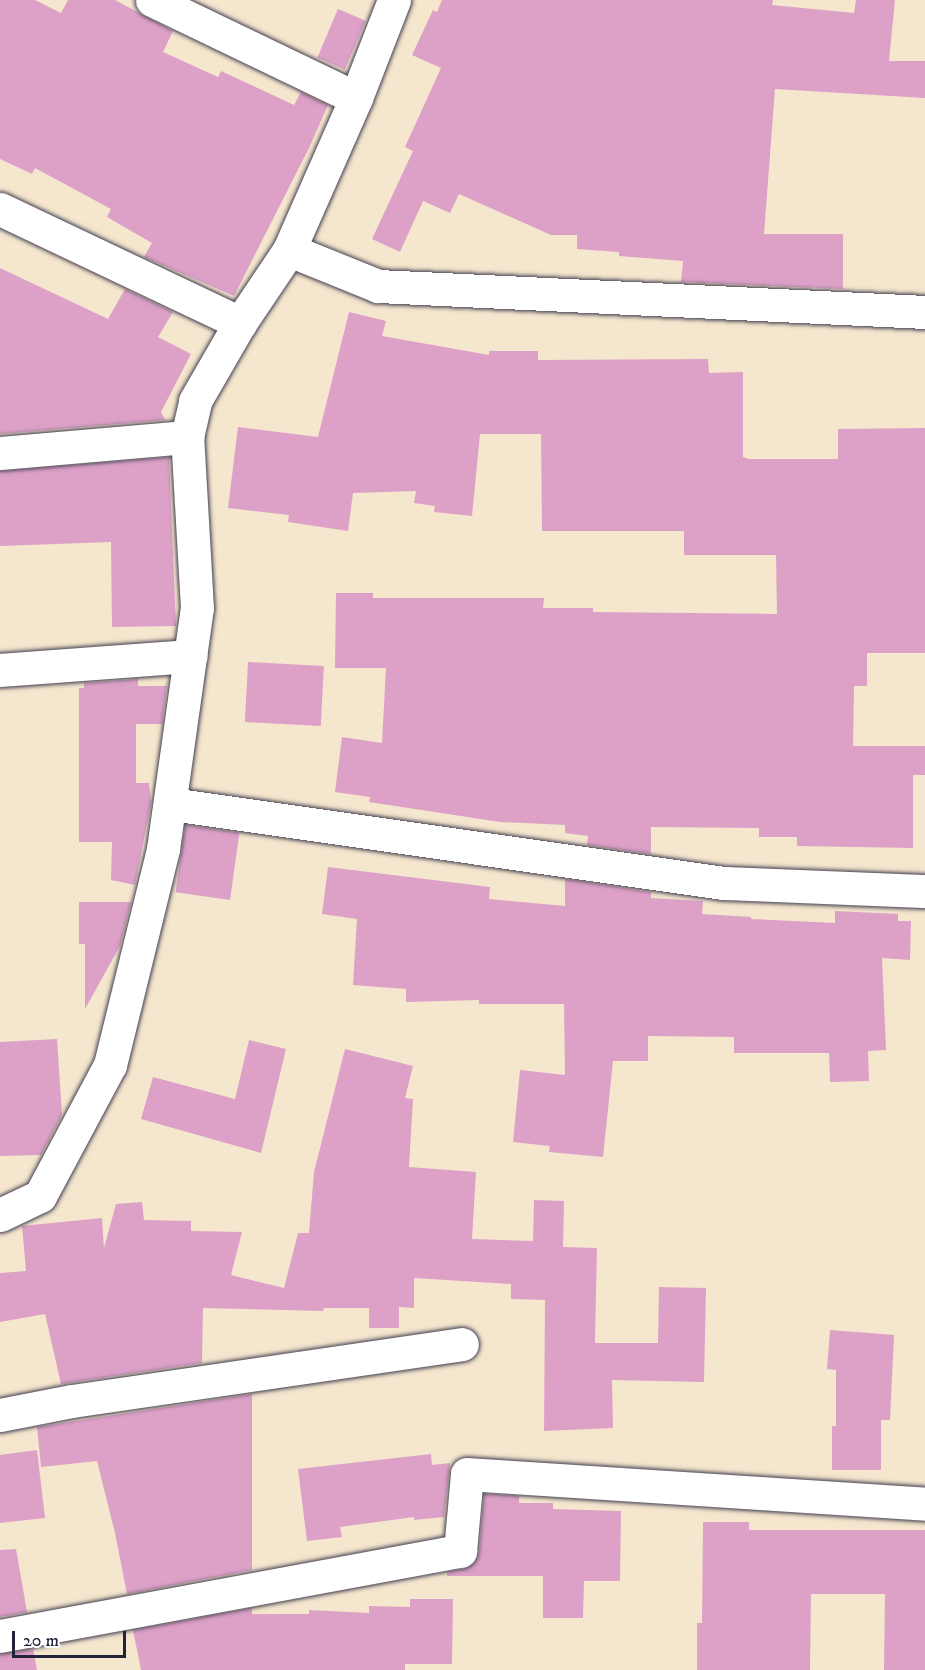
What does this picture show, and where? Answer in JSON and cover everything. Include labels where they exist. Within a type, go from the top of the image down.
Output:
[{"type":"street","points":[[152,0],[356,98]]},
{"type":"street","points":[[0,1215],[40,1196],[110,1065],[163,849],[196,609],[187,437],[195,401],[240,323],[289,250],[356,98],[394,0]]},
{"type":"street","points":[[0,209],[240,323]]},
{"type":"street","points":[[289,250],[378,286],[925,312]]},
{"type":"street","points":[[0,453],[187,437]]},
{"type":"street","points":[[0,670],[190,656]]},
{"type":"street","points":[[171,804],[723,883],[925,891]]},
{"type":"street","points":[[0,1415],[72,1401],[462,1344]]},
{"type":"street","points":[[0,1636],[460,1551],[467,1474],[925,1504]]},
{"type":"building","points":[[0,0],[35,0],[61,13],[68,0],[115,0],[173,31],[163,52],[218,77],[221,71],[294,105],[301,92],[328,105],[309,148],[234,296],[144,257],[152,243],[107,217],[111,209],[35,168],[32,174],[0,159]]},
{"type":"building","points":[[442,0],[773,0],[772,5],[854,13],[856,0],[895,0],[889,61],[925,61],[925,98],[775,89],[764,234],[843,234],[843,289],[681,282],[683,261],[619,256],[619,252],[577,249],[577,235],[551,235],[459,194],[450,213],[423,201],[400,252],[372,239],[413,151],[405,147],[441,68],[412,55],[433,10],[437,12]]},
{"type":"building","points":[[338,9],[366,21],[345,70],[317,58]]},
{"type":"building","points":[[0,268],[108,319],[125,289],[173,312],[158,337],[191,354],[161,412],[165,420],[0,434]]},
{"type":"building","points":[[349,312],[386,321],[382,336],[489,355],[489,351],[538,351],[538,360],[708,359],[709,373],[743,372],[743,457],[749,459],[838,459],[838,429],[925,428],[925,653],[867,653],[867,686],[854,686],[853,746],[925,746],[925,775],[913,775],[913,848],[797,846],[797,837],[759,837],[759,828],[651,827],[651,854],[587,845],[588,836],[565,833],[565,825],[500,822],[369,802],[370,797],[335,792],[342,737],[382,743],[386,668],[335,668],[336,593],[373,593],[373,598],[544,598],[543,608],[593,608],[593,612],[777,614],[776,555],[684,555],[684,531],[542,531],[541,434],[480,434],[472,516],[434,512],[435,506],[414,503],[416,491],[353,493],[348,531],[288,522],[289,515],[228,508],[238,427],[318,437]]},
{"type":"building","points":[[169,457],[176,626],[112,627],[111,542],[0,546],[0,471]]},
{"type":"building","points":[[248,662],[324,666],[321,726],[245,722]]},
{"type":"building","points":[[138,679],[138,686],[167,686],[162,724],[136,724],[136,783],[149,783],[151,803],[135,885],[111,880],[112,842],[79,842],[79,688],[84,688],[84,683]]},
{"type":"building","points":[[185,825],[239,833],[230,900],[176,892]]},
{"type":"building","points":[[328,867],[490,887],[489,899],[565,906],[565,879],[651,892],[651,898],[703,901],[702,914],[835,923],[835,911],[898,914],[898,921],[911,921],[910,960],[882,958],[886,1050],[868,1051],[869,1081],[830,1082],[829,1053],[734,1053],[734,1037],[648,1036],[648,1061],[613,1061],[603,1157],[549,1152],[550,1146],[513,1142],[520,1070],[565,1075],[564,1004],[479,1004],[479,1000],[406,1002],[406,989],[353,985],[357,919],[322,914]]},
{"type":"building","points":[[79,902],[131,902],[120,946],[85,1009],[85,944],[79,944]]},
{"type":"building","points":[[57,1039],[62,1115],[41,1155],[0,1156],[0,1042]]},
{"type":"building","points":[[249,1040],[286,1049],[261,1153],[141,1119],[153,1077],[235,1099]]},
{"type":"building","points":[[345,1049],[413,1066],[405,1098],[413,1099],[409,1167],[476,1172],[472,1239],[533,1241],[534,1200],[564,1201],[563,1247],[597,1248],[595,1343],[658,1343],[659,1287],[706,1288],[704,1382],[612,1380],[613,1428],[544,1431],[545,1300],[511,1299],[511,1284],[414,1278],[414,1308],[399,1307],[399,1328],[369,1328],[369,1308],[324,1308],[323,1311],[203,1308],[202,1363],[61,1384],[45,1314],[0,1322],[0,1273],[26,1271],[22,1226],[102,1218],[104,1248],[116,1204],[142,1202],[144,1220],[191,1221],[191,1231],[242,1232],[231,1275],[284,1288],[298,1233],[309,1233],[314,1172]]},
{"type":"building","points":[[830,1330],[894,1335],[890,1420],[881,1420],[881,1470],[832,1470],[832,1426],[836,1426],[836,1370],[827,1369]]},
{"type":"building","points":[[252,1394],[252,1570],[127,1594],[97,1461],[41,1467],[37,1427]]},
{"type":"building","points":[[37,1450],[45,1518],[0,1523],[0,1455]]},
{"type":"building","points":[[431,1454],[432,1465],[450,1463],[444,1517],[414,1520],[414,1517],[340,1527],[342,1537],[307,1541],[298,1469]]},
{"type":"building","points":[[484,1494],[519,1496],[519,1503],[553,1503],[553,1509],[621,1511],[620,1581],[584,1581],[583,1618],[543,1618],[543,1576],[447,1576],[447,1572],[463,1569],[474,1563],[479,1553]]},
{"type":"building","points":[[703,1522],[749,1522],[749,1530],[925,1530],[925,1670],[884,1670],[885,1594],[811,1594],[810,1670],[697,1670],[697,1623],[702,1623]]},
{"type":"building","points":[[16,1549],[27,1612],[0,1617],[0,1550]]},
{"type":"building","points":[[410,1599],[453,1599],[452,1664],[405,1664],[405,1670],[141,1670],[133,1630],[252,1608],[252,1614],[309,1614],[309,1610],[369,1613],[369,1606],[410,1607]]},
{"type":"building","points":[[33,1649],[37,1670],[0,1670],[0,1654]]}]
